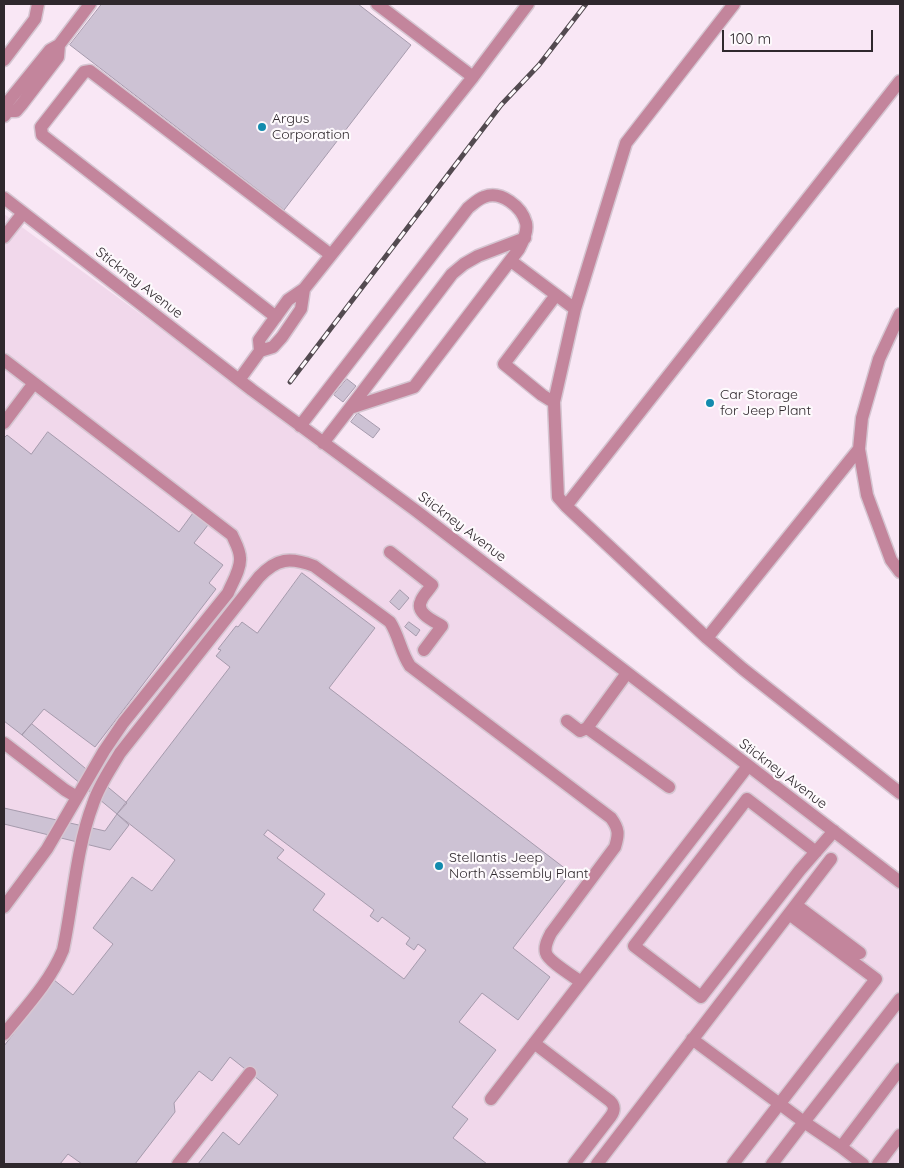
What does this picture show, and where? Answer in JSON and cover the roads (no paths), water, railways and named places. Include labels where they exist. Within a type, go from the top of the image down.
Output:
[{"type":"street","points":[[4,60],[35,19],[38,4]]},
{"type":"street","points":[[6,114],[16,111],[40,81],[58,57],[59,44],[90,4]]},
{"type":"street","points":[[377,4],[473,77]]},
{"type":"street","points":[[260,351],[259,340],[288,300],[304,289],[473,77],[528,4]]},
{"type":"street","points":[[734,4],[626,144],[575,308],[554,402],[558,497],[707,638],[900,793]]},
{"type":"street","points":[[276,317],[42,135],[41,127],[84,72],[90,71],[331,255]]},
{"type":"street","points":[[566,506],[900,81]]},
{"type":"street","points":[[300,426],[468,208],[485,196],[495,195],[511,202],[521,211],[526,224],[525,238],[511,261],[414,388],[350,408]]},
{"type":"street","name":"Stickney Avenue","points":[[4,198],[239,380],[399,498],[900,882]]},
{"type":"street","points":[[4,237],[23,213]]},
{"type":"street","points":[[323,443],[452,274],[478,256],[525,238]]},
{"type":"street","points":[[511,261],[575,308]]},
{"type":"street","points":[[239,380],[260,351],[274,347],[282,337],[300,309],[304,289]]},
{"type":"street","points":[[554,402],[542,395],[504,364],[556,295]]},
{"type":"street","points":[[900,314],[879,359],[862,418],[859,449],[867,495],[891,560],[900,572]]},
{"type":"street","points":[[4,360],[232,535],[240,559],[236,577],[228,593],[123,723],[104,751],[47,849],[4,907]]},
{"type":"street","points":[[4,422],[34,383]]},
{"type":"street","points":[[707,638],[859,449]]},
{"type":"street","points":[[390,552],[432,585],[421,600],[420,606],[425,615],[442,626],[424,650]]},
{"type":"street","points":[[4,1034],[44,984],[64,950],[79,855],[93,804],[104,778],[120,753],[259,576],[268,567],[278,562],[290,560],[302,561],[314,566],[390,622],[410,666],[611,818],[617,826],[618,837],[615,847],[546,942],[546,952],[550,959],[581,982]]},
{"type":"street","points":[[567,721],[580,731],[587,728],[627,673]]},
{"type":"street","points":[[587,728],[670,787]]},
{"type":"street","points":[[4,743],[65,790],[77,797]]},
{"type":"street","points":[[491,1099],[748,766]]},
{"type":"street","points":[[816,852],[747,799],[634,946],[701,997],[800,870],[816,852],[834,831]]},
{"type":"street","points":[[596,1164],[832,859]]},
{"type":"street","points":[[792,910],[860,953]]},
{"type":"street","points":[[733,1164],[876,979],[792,910]]},
{"type":"street","points":[[772,1164],[900,999]]},
{"type":"street","points":[[692,1039],[863,1164]]},
{"type":"street","points":[[534,1043],[610,1101],[614,1108],[614,1112],[574,1164]]},
{"type":"street","points":[[841,1147],[900,1069]]},
{"type":"street","points":[[178,1164],[250,1073]]},
{"type":"street","points":[[878,1164],[900,1135]]},
{"type":"railway","points":[[290,382],[501,105],[539,65],[586,4]]},
{"type":"place","name":"Argus Corporation","points":[[262,127]]},
{"type":"place","name":"Car Storage for Jeep Plant","points":[[710,403]]},
{"type":"place","name":"Stellantis Jeep North Assembly Plant","points":[[439,866]]}]
